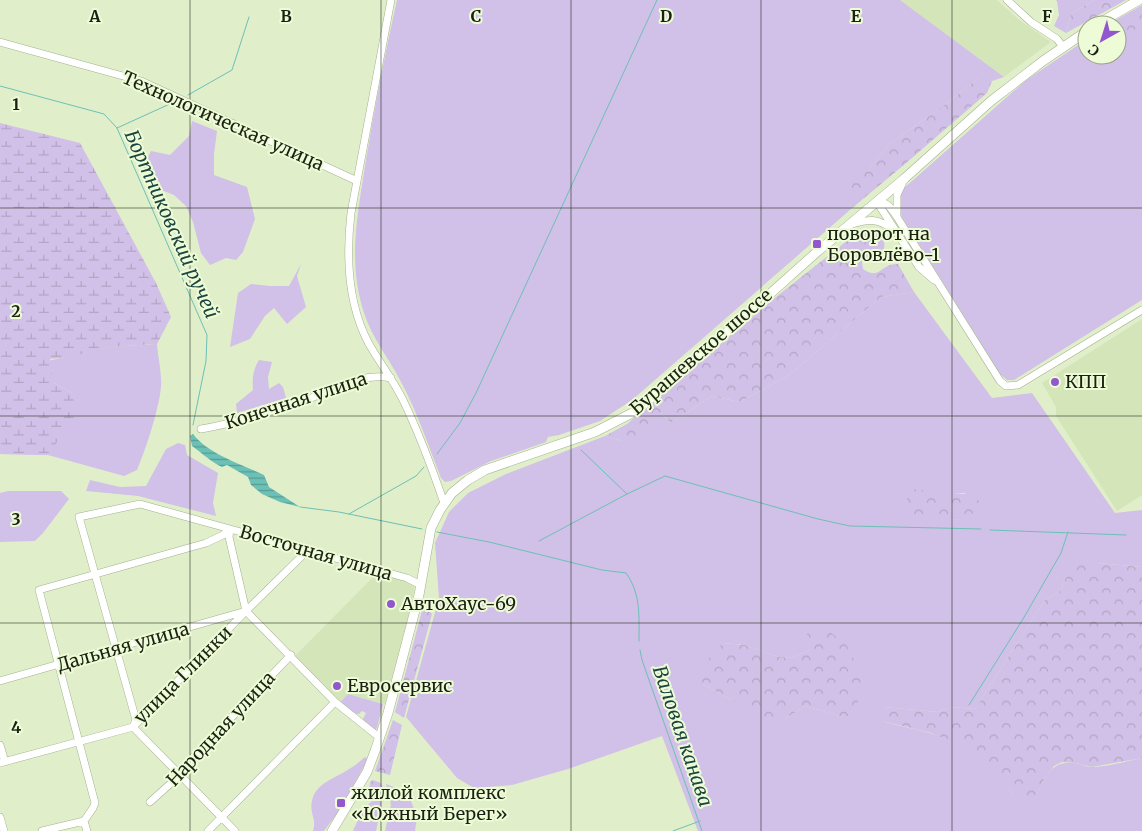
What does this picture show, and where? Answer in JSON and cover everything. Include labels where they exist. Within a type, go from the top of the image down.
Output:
[{"type":"main road","points":[[1113,15],[1139,0]]},
{"type":"main road","name":"Бурашевское шоссе","points":[[332,831],[367,772],[380,738],[421,585],[430,528],[444,503],[461,485],[482,472],[595,432],[623,419],[636,410],[878,202],[991,101],[1077,38]]},
{"type":"street","points":[[391,0],[351,213],[348,244],[351,287],[365,336],[403,401],[419,436],[444,503]]},
{"type":"street","points":[[1007,0],[1032,22],[1057,39],[1063,47]]},
{"type":"street","name":"Технологическая улица","points":[[0,42],[141,81],[357,181]]},
{"type":"street","points":[[897,217],[897,196],[905,178]]},
{"type":"street","points":[[878,202],[889,206],[897,217],[1000,381],[1006,386],[1018,385],[1142,310]]},
{"type":"street","points":[[878,202],[919,267],[940,286]]},
{"type":"street","points":[[851,224],[874,220],[882,222],[895,230]]},
{"type":"street","name":"Конечная улица","points":[[201,429],[257,416],[309,399],[355,380],[378,376],[391,378]]},
{"type":"street","points":[[230,529],[140,504],[79,517],[136,720],[133,727],[235,831]]},
{"type":"street","name":"Восточная улица","points":[[60,665],[39,590],[206,543],[223,535],[230,529],[406,578],[421,585]]},
{"type":"street","name":"улица Глинки","points":[[230,529],[229,537],[246,611]]},
{"type":"street","name":"улица Глинки","points":[[2,762],[133,727],[308,550]]},
{"type":"street","points":[[246,611],[335,702],[380,738]]},
{"type":"street","name":"Дальняя улица","points":[[0,681],[116,650],[246,611]]},
{"type":"street","name":"Народная улица","points":[[150,802],[180,775],[186,765],[291,656]]},
{"type":"street","points":[[42,831],[84,821],[95,803],[60,665]]},
{"type":"street","points":[[208,831],[335,702]]},
{"type":"street","points":[[0,745],[2,762]]},
{"type":"street","points":[[0,816],[4,831]]},
{"type":"street","points":[[84,821],[87,831]]},
{"type":"shaded area","points":[[900,0],[997,0],[1018,19],[1051,42],[1004,77]]},
{"type":"shaded area","points":[[1142,319],[1142,495],[1117,511],[1056,416],[1056,407],[1042,383]]},
{"type":"shaded area","points":[[377,573],[405,580],[415,585],[406,628],[385,704],[348,694],[339,702],[295,656]]},
{"type":"green space","points":[[397,0],[900,0],[1004,77],[992,81],[982,75],[950,101],[889,144],[850,198],[851,209],[632,400],[600,421],[548,437],[546,442],[491,461],[451,481],[445,482],[441,478],[406,392],[367,322],[359,294],[356,274],[357,218],[388,40]]},
{"type":"green space","points":[[1055,0],[1094,0],[1071,14],[1066,33],[1054,26],[1059,15],[1057,1]]},
{"type":"green space","points":[[1094,0],[1126,0],[1099,15],[1077,15],[1077,27],[1066,33],[1071,14]]},
{"type":"green space","points":[[1142,5],[1142,300],[1014,380],[1007,380],[1000,374],[902,217],[899,206],[900,196],[903,189],[1025,81],[1077,46],[1077,65],[1127,65],[1127,15],[1124,15]]},
{"type":"green space","points":[[1142,12],[1142,25],[1127,34],[1127,20]]},
{"type":"green space","points":[[983,74],[992,81],[987,93],[851,209],[848,187],[857,169],[868,171],[889,144],[950,101]]},
{"type":"green space","points":[[192,121],[217,131],[214,175],[247,187],[255,219],[243,252],[236,260],[226,258],[210,265],[201,253],[193,222],[186,206],[174,195],[159,189],[143,167],[151,151],[170,155],[189,136]]},
{"type":"green space","points":[[0,123],[80,143],[156,283],[171,317],[157,344],[108,347],[70,357],[50,359],[53,382],[72,393],[76,407],[74,417],[48,455],[0,454]]},
{"type":"green space","points":[[878,230],[884,240],[883,250],[878,256],[862,262],[863,269],[874,273],[892,264],[898,264],[914,292],[881,297],[789,375],[740,402],[712,396],[671,423],[660,412],[638,442],[623,441],[605,436],[627,424],[776,297],[848,240],[863,231]]},
{"type":"green space","points":[[301,264],[297,276],[306,307],[287,324],[274,308],[265,316],[250,339],[230,347],[238,293],[251,284],[289,286]]},
{"type":"green space","points":[[914,292],[992,398],[1032,393],[1115,513],[1142,510],[1142,567],[1098,563],[1066,577],[1060,591],[1045,600],[975,709],[951,707],[938,712],[884,707],[882,721],[938,735],[970,748],[988,764],[1014,796],[1036,795],[1046,776],[1060,764],[1074,763],[1098,767],[1142,758],[1142,831],[698,831],[662,736],[568,769],[512,785],[474,788],[457,778],[406,717],[439,598],[435,543],[449,512],[468,493],[506,474],[605,436],[623,441],[660,412],[671,423],[712,396],[740,402],[789,375],[881,297]],"holes":[[[965,493],[962,520],[940,518],[953,494]],[[723,643],[745,645],[776,656],[789,658],[811,650],[843,717],[805,706],[783,720],[733,701],[703,684]]]},
{"type":"green space","points":[[157,344],[161,376],[160,396],[152,429],[137,470],[124,476],[48,455],[0,454],[0,449],[72,393],[53,382],[35,364],[108,347]]},
{"type":"green space","points":[[259,360],[272,362],[268,377],[269,389],[279,383],[283,387],[286,398],[237,413],[236,404],[253,390],[253,374]]},
{"type":"green space","points":[[178,443],[185,445],[187,455],[218,473],[213,503],[216,516],[138,496],[86,491],[90,480],[120,487],[146,486],[166,449]]},
{"type":"green space","points":[[912,489],[953,494],[973,494],[979,501],[972,515],[962,520],[913,517],[908,505],[906,490]]},
{"type":"green space","points":[[8,491],[61,491],[69,499],[35,541],[0,542],[0,493]]},
{"type":"green space","points":[[1098,563],[1142,567],[1142,758],[1092,767],[1062,762],[1054,766],[1036,795],[1023,800],[1014,796],[992,770],[970,749],[931,733],[882,721],[879,716],[884,707],[938,712],[951,707],[975,709],[1045,600],[1060,591],[1066,577],[1075,565]]},
{"type":"green space","points":[[423,607],[432,614],[404,718],[395,712]]},
{"type":"green space","points":[[814,628],[830,632],[846,644],[856,664],[861,682],[856,714],[843,717],[805,706],[783,720],[763,721],[703,684],[698,670],[723,643],[745,645],[776,656],[789,658],[811,650],[806,635]]},
{"type":"green space","points":[[348,694],[383,704],[377,728],[374,731],[362,721],[366,713],[362,711],[359,714],[351,713],[340,702]]},
{"type":"green space","points":[[393,720],[402,725],[390,775],[375,771]]},
{"type":"green space","points":[[365,757],[368,759],[339,811],[324,831],[313,831],[314,823],[311,805],[318,789]]},
{"type":"green space","points":[[373,780],[381,783],[384,792],[373,795],[369,794],[370,782]]},
{"type":"green space","points":[[386,784],[408,793],[417,817],[415,831],[385,831],[391,805]]},
{"type":"green space","points":[[382,795],[376,831],[353,831],[368,805]]},
{"type":"water","points":[[193,434],[199,441],[216,453],[264,475],[269,487],[300,507],[280,502],[262,494],[251,485],[248,477],[227,465],[222,467],[214,463],[192,446],[190,436]]},
{"type":"waterway","points":[[437,454],[460,423],[476,393],[657,0]]},
{"type":"waterway","points":[[188,95],[232,70],[249,17]]},
{"type":"waterway","name":"Бортниковский ручей","points":[[0,86],[104,114],[117,128],[207,335],[206,361],[193,425]]},
{"type":"waterway","points":[[117,128],[172,103]]},
{"type":"waterway","points":[[581,450],[627,494]]},
{"type":"waterway","points":[[349,514],[416,476],[424,467]]},
{"type":"waterway","points":[[539,541],[665,476],[818,519],[850,526],[981,529]]},
{"type":"waterway","name":"Бортниковский ручей","points":[[300,507],[339,512],[422,529]]},
{"type":"waterway","points":[[990,530],[1126,535]]},
{"type":"waterway","name":"Бортниковский ручей","points":[[437,532],[489,542],[602,570],[626,573],[637,597],[639,641]]},
{"type":"waterway","points":[[969,705],[1023,619],[1061,553],[1068,532]]},
{"type":"waterway","name":"Валовая канава","points":[[640,650],[702,831]]},
{"type":"waterway","points":[[673,831],[700,821]]},
{"type":"place","name":"поворот на Боровлёво-1","points":[[817,244]]},
{"type":"place","name":"КПП","points":[[1055,382]]},
{"type":"place","name":"АвтоХаус-69","points":[[391,604]]},
{"type":"place","name":"Евросервис","points":[[337,686]]},
{"type":"place","name":"жилой комплекс «Южный Берег»","points":[[341,803]]}]
